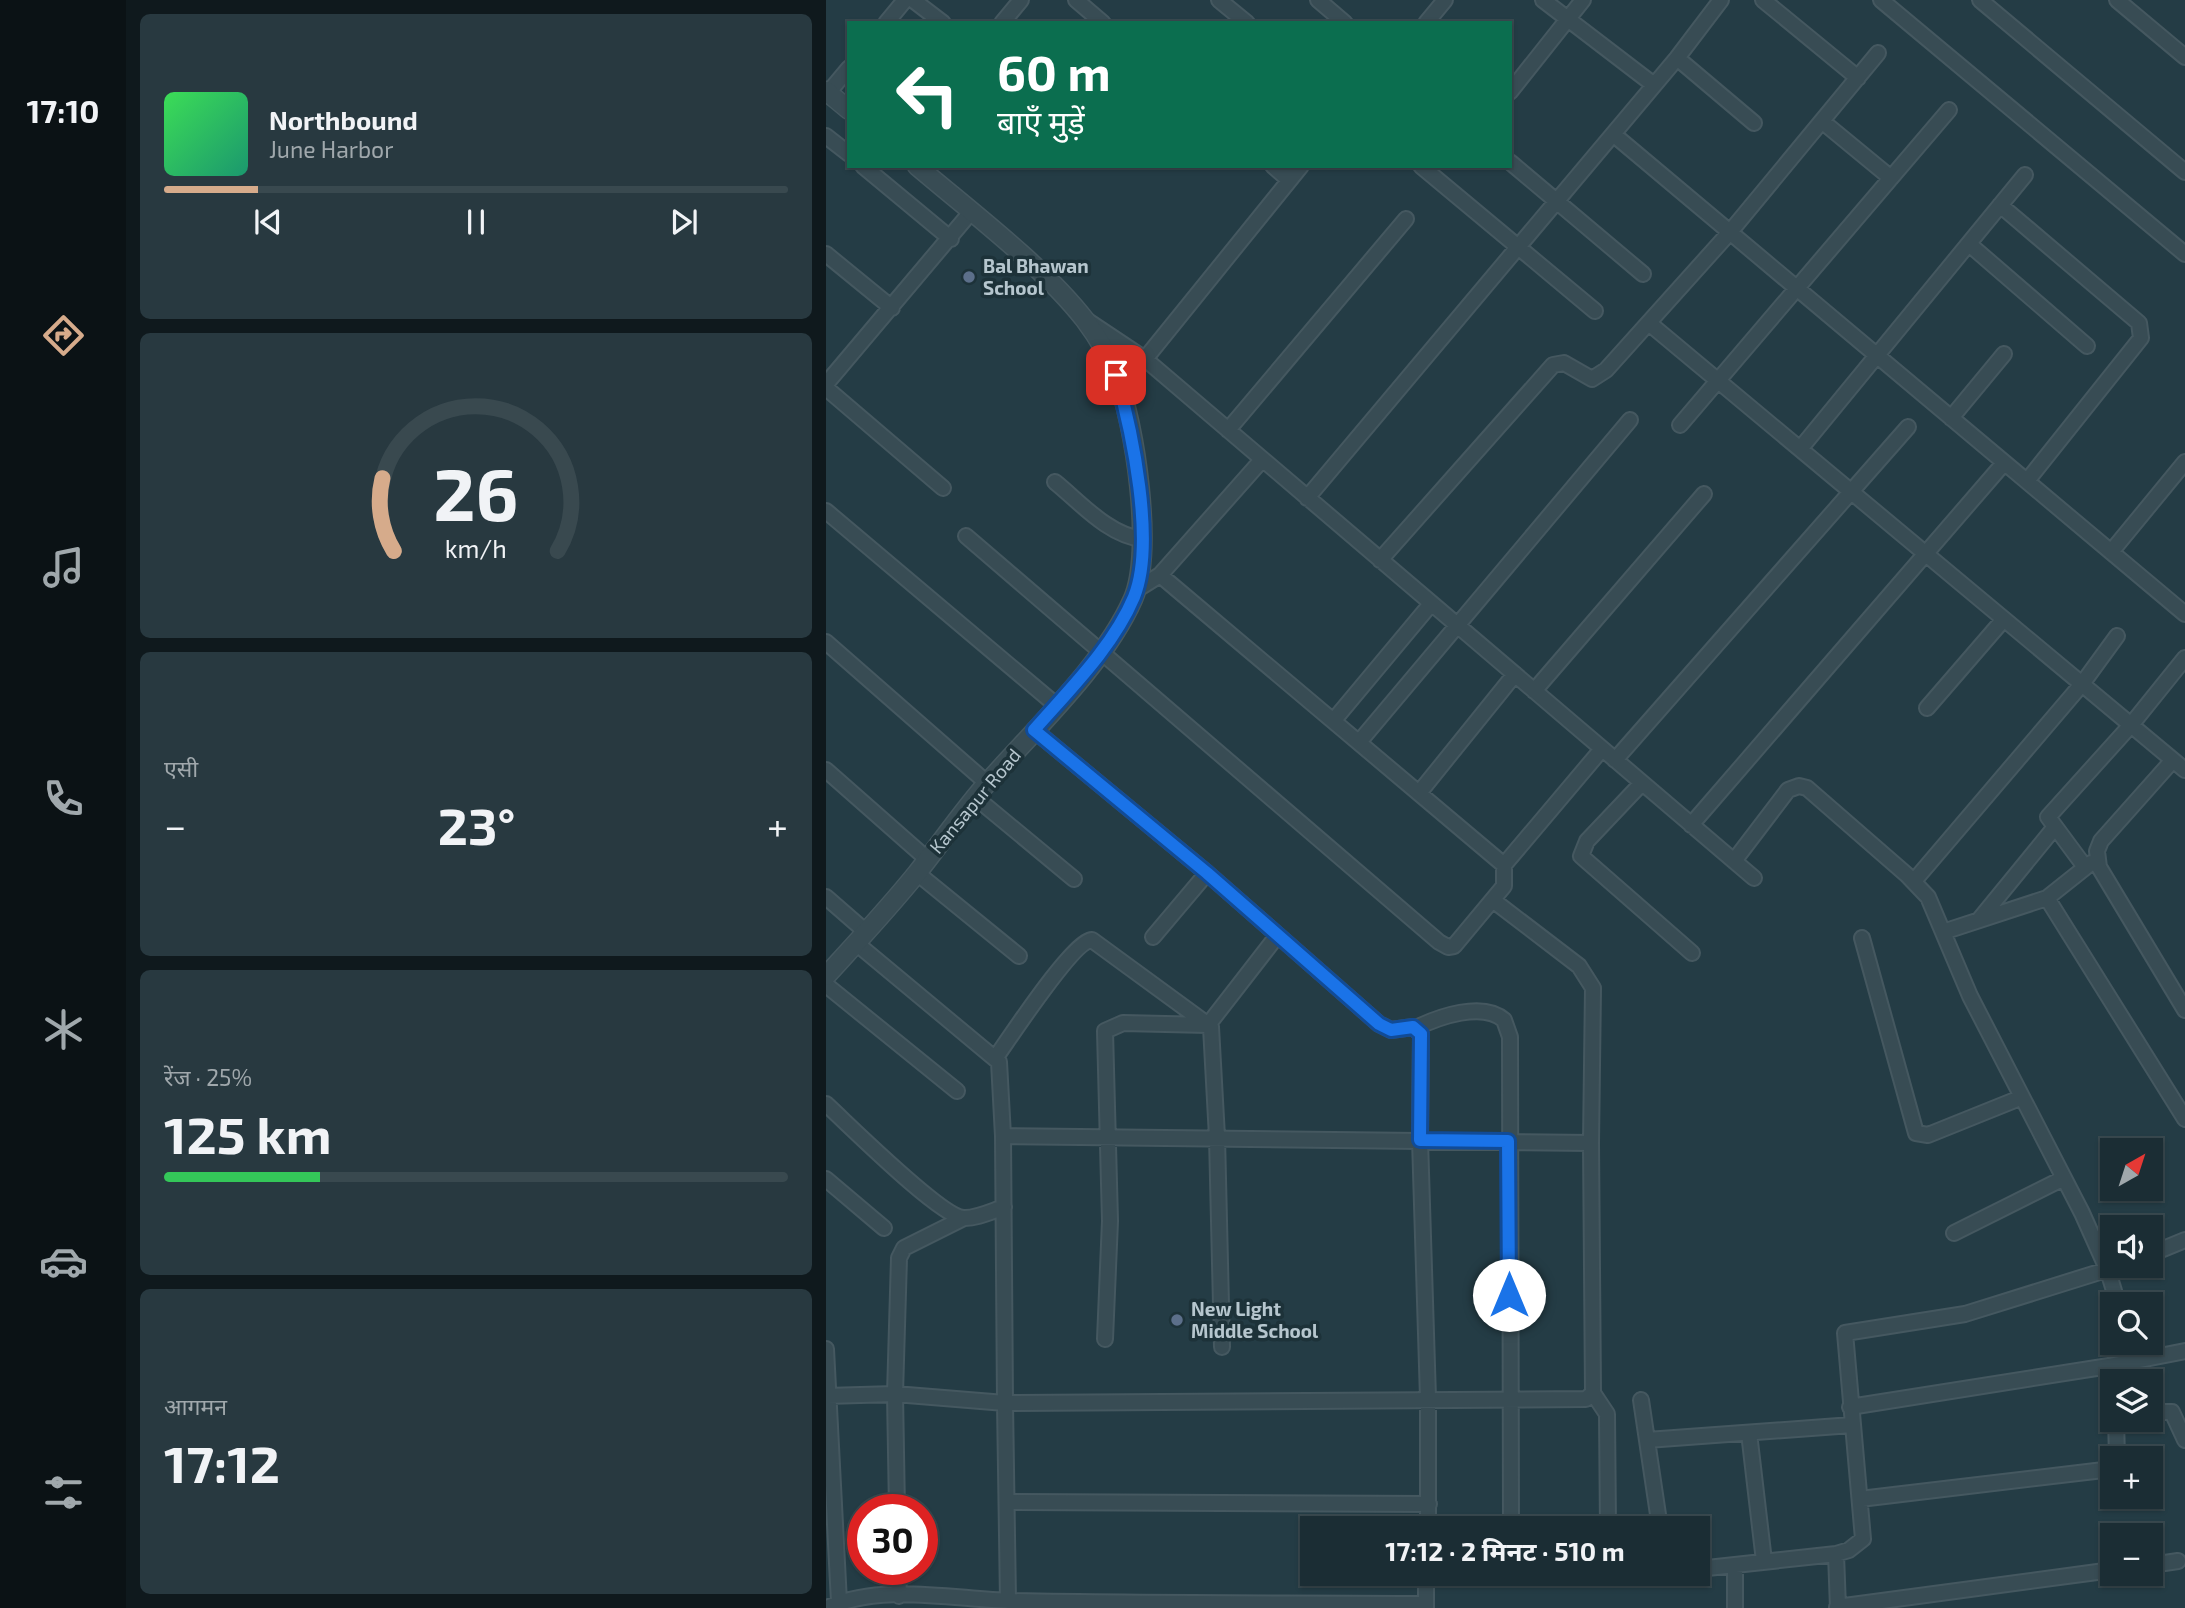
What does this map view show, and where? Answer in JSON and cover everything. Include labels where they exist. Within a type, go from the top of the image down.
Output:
[{"type":"street","points":[[888,21],[905,0]]},
{"type":"street","points":[[913,0],[940,21]]},
{"type":"street","points":[[1005,21],[1021,0]]},
{"type":"street","points":[[1076,0],[1101,21]]},
{"type":"street","points":[[1219,0],[1245,21]]},
{"type":"street","points":[[1318,0],[1343,21]]},
{"type":"street","points":[[1428,21],[1445,0]]},
{"type":"street","points":[[1543,0],[1654,85]]},
{"type":"street","points":[[1512,89],[1583,0]]},
{"type":"street","points":[[1307,498],[1677,58],[1721,0]]},
{"type":"street","points":[[1763,0],[1858,78]]},
{"type":"street","points":[[1881,0],[2185,254]]},
{"type":"street","points":[[1980,0],[2185,172]]},
{"type":"street","points":[[2117,0],[2185,57]]},
{"type":"street","points":[[1380,560],[1549,368],[1557,363],[1564,363],[1583,376],[1594,379],[1650,324],[1823,122],[1878,52]]},
{"type":"street","points":[[1677,58],[1755,123]]},
{"type":"street","points":[[847,70],[827,92],[847,108]]},
{"type":"street","points":[[1680,425],[1950,110]]},
{"type":"street","points":[[1823,122],[1891,178]]},
{"type":"street","points":[[1613,134],[2185,614]]},
{"type":"street","points":[[826,135],[847,152]]},
{"type":"street","points":[[1512,165],[1643,274]]},
{"type":"street","points":[[865,168],[951,239]]},
{"type":"street","name":"Kansapur Road","points":[[826,976],[922,866],[981,790],[1100,653],[1136,590],[1142,539],[1130,424],[1116,375],[1084,319],[971,212],[919,168]]},
{"type":"street","points":[[1275,168],[1289,180]]},
{"type":"street","points":[[1145,359],[1299,168]]},
{"type":"street","points":[[1423,168],[1595,311]]},
{"type":"street","points":[[1800,449],[2025,175]]},
{"type":"street","points":[[2000,205],[2138,323],[2141,330],[2141,338],[2027,481]]},
{"type":"street","points":[[943,488],[826,386],[971,212]]},
{"type":"street","points":[[1228,430],[1406,219]]},
{"type":"street","points":[[1969,244],[2087,346]]},
{"type":"street","points":[[826,254],[892,308]]},
{"type":"street","points":[[1084,319],[1145,359],[1261,461],[1754,878]]},
{"type":"street","points":[[1650,324],[2185,770]]},
{"type":"street","points":[[1951,418],[2004,355]]},
{"type":"street","points":[[1360,741],[1630,420]]},
{"type":"street","points":[[1615,760],[1908,427]]},
{"type":"street","points":[[1136,590],[1160,575],[1261,461]]},
{"type":"street","points":[[2111,552],[2185,462]]},
{"type":"street","points":[[1691,825],[2004,463]]},
{"type":"street","points":[[1055,482],[1115,530],[1128,537],[1142,539]]},
{"type":"street","points":[[1534,691],[1704,494]]},
{"type":"street","points":[[826,511],[1056,705]]},
{"type":"street","points":[[966,536],[1444,945],[1454,946],[1494,901],[1504,886],[1504,865],[1602,749]]},
{"type":"street","points":[[1160,575],[1504,865]]},
{"type":"street","points":[[1334,720],[1430,605]]},
{"type":"street","points":[[1927,708],[2004,619]]},
{"type":"street","points":[[1914,881],[2082,684],[2117,636]]},
{"type":"street","points":[[826,642],[1074,879]]},
{"type":"street","points":[[2085,867],[2048,817],[2131,725],[2185,658]]},
{"type":"street","points":[[1419,793],[1515,674]]},
{"type":"street","points":[[1034,730],[1207,873],[1384,1028],[1416,1028],[1437,1018],[1471,1013],[1494,1013],[1504,1020],[1510,1037],[1508,1141],[1511,1516]]},
{"type":"street","points":[[2173,760],[2101,841],[2098,867],[2185,1010]]},
{"type":"street","points":[[826,770],[922,866],[1019,956]]},
{"type":"street","points":[[1642,783],[1587,841],[1581,856],[1692,953]]},
{"type":"street","points":[[1734,861],[1788,790],[1799,786],[1807,788],[1914,881],[1928,897],[1949,951],[2020,1098],[2062,1179],[2100,1243]]},
{"type":"street","points":[[1979,920],[2055,827]]},
{"type":"street","points":[[1942,932],[2047,898],[2098,857]]},
{"type":"street","points":[[1153,937],[1207,873]]},
{"type":"street","points":[[826,897],[861,937],[996,1056],[1001,1068],[1008,1601]]},
{"type":"street","points":[[2047,898],[2185,1119]]},
{"type":"street","points":[[1494,901],[1572,960],[1591,982],[1593,1393],[1601,1401],[1607,1414],[1608,1516]]},
{"type":"street","points":[[1208,1025],[1277,936]]},
{"type":"street","points":[[1862,938],[1916,1133],[1928,1135],[2020,1098]]},
{"type":"street","points":[[996,1056],[1078,946],[1087,940],[1092,940],[1208,1025],[1212,1036],[1217,1137],[1222,1347]]},
{"type":"street","points":[[826,985],[957,1091]]},
{"type":"street","points":[[1105,1339],[1110,1222],[1105,1031],[1123,1023],[1208,1025]]},
{"type":"street","points":[[1416,1028],[1423,1038],[1420,1140],[1428,1398],[1428,1516]]},
{"type":"street","points":[[826,1104],[929,1196],[956,1216],[964,1218]]},
{"type":"street","points":[[1003,1136],[1591,1143]]},
{"type":"street","points":[[826,1179],[884,1228]]},
{"type":"street","points":[[1954,1233],[2062,1179]]},
{"type":"street","points":[[897,1494],[895,1394],[900,1252],[964,1218],[1004,1207]]},
{"type":"street","points":[[2163,1249],[2185,1240]]},
{"type":"street","points":[[1710,1568],[1836,1554],[1849,1550],[1863,1539],[1845,1333],[1965,1314],[2100,1273]]},
{"type":"street","points":[[826,1349],[833,1605],[865,1603],[899,1596],[968,1603],[1008,1601],[1426,1606],[1426,1586]]},
{"type":"street","points":[[1850,1407],[2109,1366],[2185,1351]]},
{"type":"street","points":[[2134,1355],[2135,1359]]},
{"type":"street","points":[[828,1395],[895,1394],[1005,1403],[1586,1399],[1593,1393]]},
{"type":"street","points":[[1641,1400],[1658,1516]]},
{"type":"street","points":[[2163,1410],[2175,1415],[2185,1440]]},
{"type":"street","points":[[1647,1440],[1852,1425]]},
{"type":"street","points":[[1749,1433],[1764,1562]]},
{"type":"street","points":[[1860,1499],[2100,1470]]},
{"type":"street","points":[[1007,1502],[1429,1504]]},
{"type":"street","points":[[1836,1554],[1838,1607],[2100,1572]]},
{"type":"street","points":[[2163,1563],[2178,1561]]},
{"type":"street","points":[[1735,1565],[1735,1608]]},
{"type":"street","points":[[899,1585],[899,1596]]},
{"type":"place","name":"Bal Bhawan School","points":[[969,277]]},
{"type":"place","name":"New Light Middle School","points":[[1177,1320]]},
{"type":"route","points":[[1116,375],[1130,424],[1141,503],[1142,539],[1136,590],[1128,609],[1100,653],[1034,730],[1207,873],[1384,1028],[1416,1028],[1423,1038],[1420,1140],[1508,1141],[1509,1295]]}]
